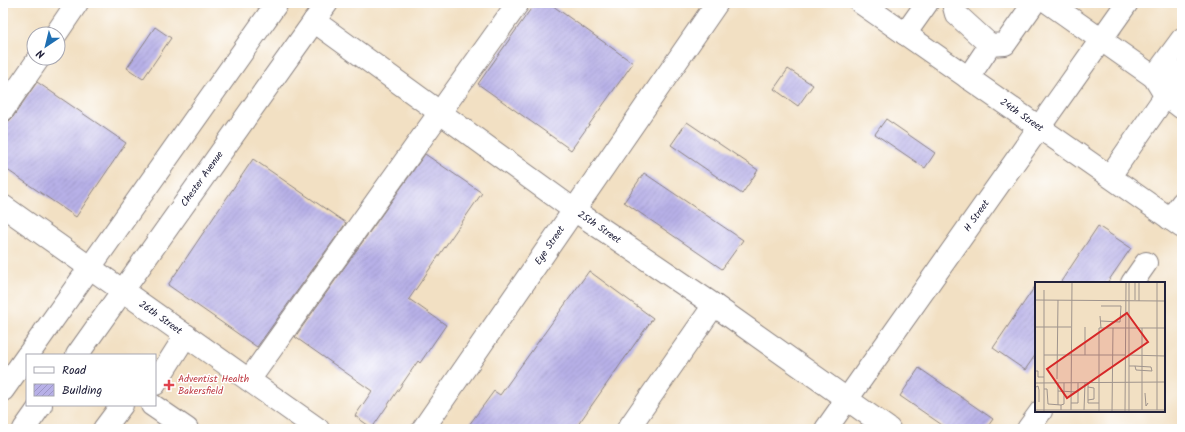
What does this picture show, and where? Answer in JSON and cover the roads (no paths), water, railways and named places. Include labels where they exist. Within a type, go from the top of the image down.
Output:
[{"type":"street","points":[[61,26],[77,3]]},
{"type":"street","points":[[28,354],[278,3]]},
{"type":"street","name":"Chester Avenue","points":[[78,354],[318,12],[327,3]]},
{"type":"street","points":[[249,380],[518,3]]},
{"type":"street","name":"Eye Street","points":[[423,429],[717,3]]},
{"type":"street","points":[[905,34],[927,3]]},
{"type":"street","points":[[953,3],[956,14],[990,45],[1005,44],[1034,3]]},
{"type":"street","points":[[1049,3],[1154,77],[1174,102]]},
{"type":"street","name":"H Street","points":[[826,429],[1127,3]]},
{"type":"street","name":"24th Street","points":[[869,5],[905,34],[1039,128],[1110,176],[1178,217]]},
{"type":"street","name":"25th Street","points":[[318,12],[440,112],[574,210],[714,305],[889,429]]},
{"type":"street","points":[[1154,77],[1182,39]]},
{"type":"street","points":[[968,78],[990,45]]},
{"type":"street","points":[[3,110],[33,66]]},
{"type":"street","points":[[1110,176],[1174,102],[1182,72]]},
{"type":"street","name":"26th Street","points":[[3,206],[318,429]]},
{"type":"street","points":[[1133,282],[1146,263]]},
{"type":"street","points":[[628,429],[714,305]]},
{"type":"street","points":[[156,382],[186,335]]},
{"type":"street","points":[[3,390],[26,357]]},
{"type":"street","points":[[24,429],[40,406]]},
{"type":"street","points":[[104,429],[121,406]]},
{"type":"street","points":[[153,406],[187,429]]},
{"type":"street","points":[[1028,429],[1040,412]]},
{"type":"place","name":"Adventist Health Bakersfield","points":[[169,385]]}]
